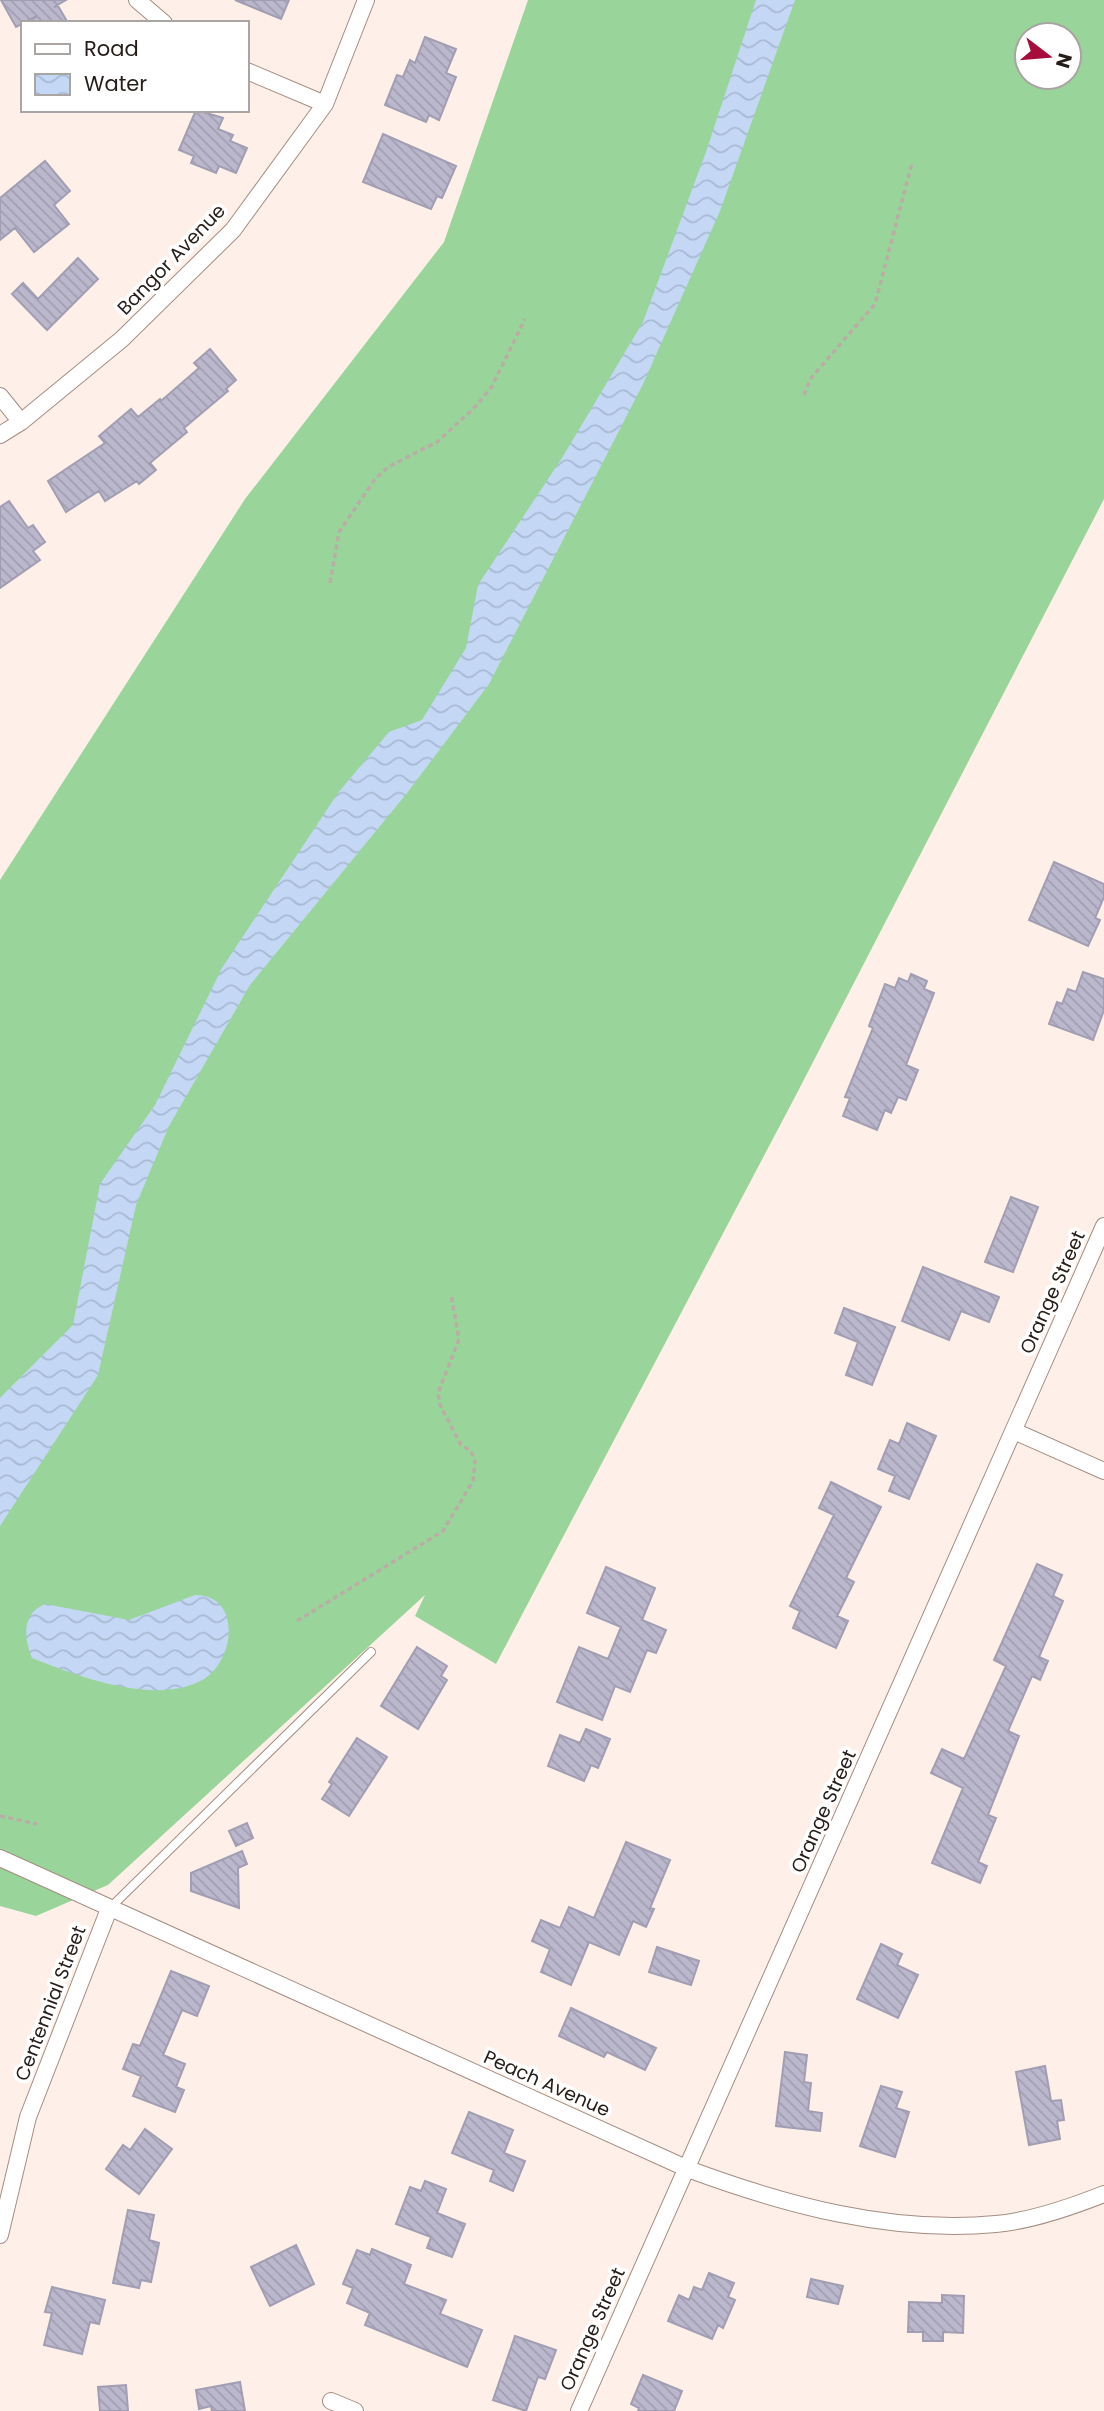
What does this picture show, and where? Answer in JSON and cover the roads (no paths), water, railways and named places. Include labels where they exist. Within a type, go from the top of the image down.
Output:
[{"type":"street","points":[[137,0],[162,21]]},
{"type":"street","name":"Bangor Avenue","points":[[0,435],[21,422],[122,340],[233,230],[325,104],[366,0]]},
{"type":"street","points":[[248,71],[325,104]]},
{"type":"street","points":[[0,396],[21,422]]},
{"type":"street","name":"Orange Street","points":[[579,2411],[1104,1226]]},
{"type":"street","points":[[1014,1431],[1104,1471]]},
{"type":"street","name":"Peach Avenue","points":[[0,1858],[688,2169],[767,2198],[828,2212],[911,2224],[997,2224],[1081,2203],[1104,2194]]},
{"type":"street","name":"Centennial Street","points":[[0,2235],[28,2117],[109,1909]]},
{"type":"street","points":[[331,2401],[355,2411]]},
{"type":"lane","points":[[109,1909],[371,1652]]},
{"type":"water","points":[[756,0],[795,0],[720,211],[643,384],[489,684],[407,793],[250,985],[169,1126],[136,1205],[98,1375],[0,1526],[0,1398],[73,1325],[100,1184],[155,1105],[222,968],[338,793],[389,732],[422,720],[466,648],[478,585],[562,458],[643,322],[706,152]]},
{"type":"water","points":[[195,1595],[210,1598],[221,1605],[229,1630],[222,1658],[214,1670],[204,1679],[185,1687],[163,1690],[117,1686],[32,1658],[26,1627],[32,1614],[45,1604],[129,1620]]}]
